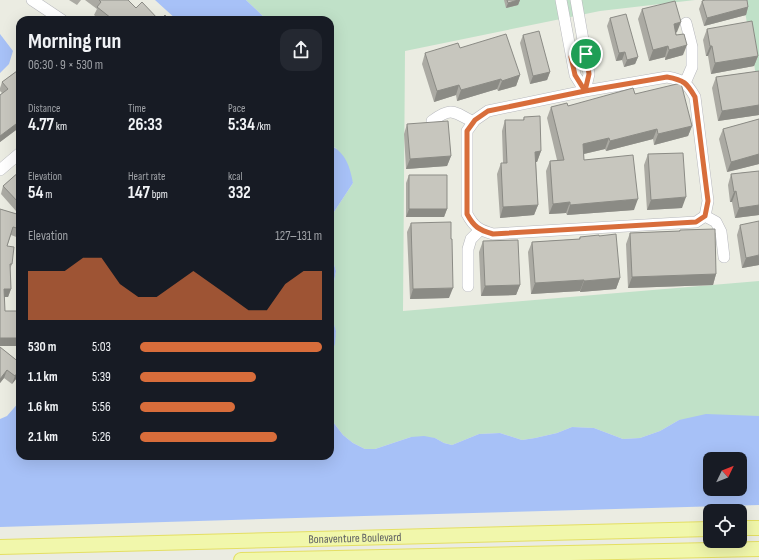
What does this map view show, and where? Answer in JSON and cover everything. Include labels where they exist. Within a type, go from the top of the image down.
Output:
[{"type":"main road","points":[[747,528],[759,528]]},
{"type":"main road","name":"Bonaventure Boulevard","points":[[0,547],[703,529]]},
{"type":"main road","name":"Bonaventure Boulevard","points":[[241,560],[759,549]]},
{"type":"street","points":[[32,0],[56,16]]},
{"type":"street","points":[[561,0],[575,75],[585,91]]},
{"type":"street","points":[[576,0],[589,74],[585,91]]},
{"type":"street","points":[[685,83],[692,67],[692,47],[686,23]]},
{"type":"street","points":[[571,57],[586,54]]},
{"type":"street","points":[[667,77],[680,79],[688,86],[695,97],[708,201],[705,216],[696,222],[493,234],[480,230],[472,223],[467,214],[467,131],[473,122],[488,111],[585,91],[667,77]]},
{"type":"street","points":[[432,122],[443,113],[452,112],[473,122]]},
{"type":"street","points":[[0,170],[16,156]]},
{"type":"street","points":[[705,216],[716,222],[721,232],[724,257]]},
{"type":"street","points":[[468,286],[468,249],[471,239],[480,230]]},
{"type":"green space","points":[[246,0],[695,0],[600,11],[405,51],[403,311],[759,281],[759,416],[679,420],[660,431],[640,438],[623,439],[594,428],[572,427],[557,433],[522,440],[500,433],[479,434],[452,445],[435,438],[411,437],[375,449],[365,449],[353,443],[343,435],[334,423],[334,340],[336,332],[334,325],[334,281],[336,271],[334,265],[334,212],[353,183],[336,148],[334,147],[334,16],[263,16]]},
{"type":"green space","points":[[743,0],[759,0],[759,93]]},
{"type":"water","points":[[155,0],[246,0],[263,16],[173,16]]},
{"type":"water","points":[[0,34],[13,51],[9,64],[0,73]]},
{"type":"water","points":[[334,147],[344,156],[353,183],[334,212]]},
{"type":"water","points":[[334,265],[336,271],[334,281]]},
{"type":"water","points":[[334,324],[336,331],[334,346]]},
{"type":"water","points":[[16,406],[16,460],[334,460],[334,423],[343,435],[353,443],[365,449],[375,449],[411,437],[424,436],[435,438],[452,445],[479,434],[500,433],[522,440],[557,433],[572,427],[594,428],[623,439],[640,438],[660,431],[679,420],[706,414],[759,416],[759,505],[703,504],[703,507],[0,527],[0,419],[7,416]]},
{"type":"building","points":[[99,0],[128,0],[136,8],[142,2],[155,16],[108,16],[97,7],[101,2]]},
{"type":"building","points":[[507,0],[518,0],[508,3]]},
{"type":"building","points":[[747,0],[748,7],[707,18],[702,1]]},
{"type":"building","points":[[675,1],[681,22],[674,24],[676,35],[684,34],[687,45],[669,50],[668,46],[653,50],[642,9]]},
{"type":"building","points":[[626,14],[638,57],[627,60],[625,52],[619,53],[610,18]]},
{"type":"building","points":[[752,21],[758,56],[715,63],[707,29]]},
{"type":"building","points":[[539,31],[550,72],[533,76],[523,35]]},
{"type":"building","points":[[506,34],[520,75],[502,81],[501,79],[461,90],[459,85],[437,91],[425,53],[458,43],[460,48]]},
{"type":"building","points":[[759,71],[759,105],[722,111],[716,77]]},
{"type":"building","points":[[16,72],[16,124],[0,136],[0,95],[8,89],[2,82]]},
{"type":"building","points":[[681,83],[692,126],[658,134],[657,129],[610,141],[609,138],[583,144],[584,160],[633,155],[638,199],[570,205],[570,202],[553,204],[550,161],[564,160],[551,107],[567,103],[568,106],[633,88],[635,94]]},
{"type":"building","points":[[540,116],[541,151],[535,152],[538,205],[503,207],[501,163],[507,163],[505,120],[524,120],[524,117]]},
{"type":"building","points":[[759,119],[759,154],[731,162],[723,129]]},
{"type":"building","points":[[448,121],[451,156],[410,159],[407,124]]},
{"type":"building","points":[[683,153],[686,197],[651,200],[648,154]]},
{"type":"building","points":[[759,171],[759,205],[739,208],[736,191],[734,192],[731,174]]},
{"type":"building","points":[[16,175],[16,200],[3,186]]},
{"type":"building","points":[[409,175],[447,175],[447,209],[409,209]]},
{"type":"building","points":[[0,209],[16,214],[16,228],[13,227],[7,246],[14,247],[12,264],[10,264],[11,289],[4,289],[5,311],[16,311],[16,338],[0,338]]},
{"type":"building","points":[[759,221],[759,255],[746,258],[740,225]]},
{"type":"building","points":[[451,222],[453,288],[413,289],[411,223]]},
{"type":"building","points":[[715,229],[716,274],[632,277],[630,233]]},
{"type":"building","points":[[616,234],[620,278],[535,283],[532,242],[580,239],[580,237]]},
{"type":"building","points":[[518,240],[520,285],[485,286],[483,241]]},
{"type":"building","points":[[0,347],[16,360],[16,375],[15,376],[7,370],[0,379]]},
{"type":"route","points":[[586,54],[571,57],[575,75],[585,91],[667,77],[680,79],[688,86],[695,97],[708,201],[705,216],[696,222],[493,234],[480,230],[472,223],[467,214],[467,131],[475,120],[488,111],[585,91],[589,74],[586,54]]}]
